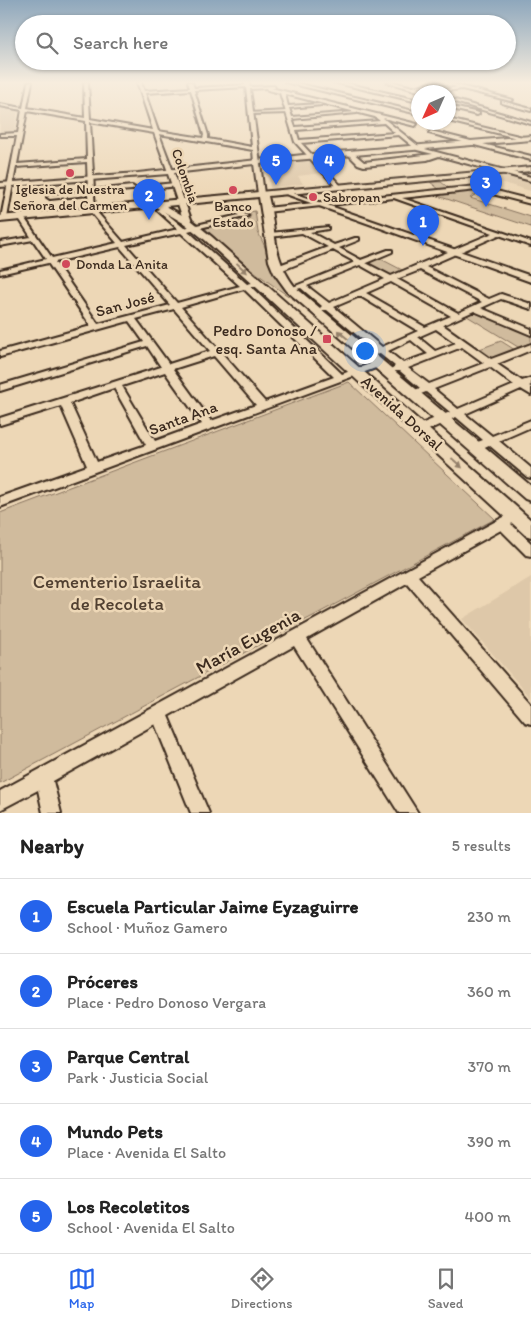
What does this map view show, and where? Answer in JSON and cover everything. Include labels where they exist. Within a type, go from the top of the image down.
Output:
[{"type":"main road","points":[[2,218],[92,210],[159,207],[181,201],[531,169]]},
{"type":"main road","name":"Avenida Dorsal","points":[[261,194],[264,197],[277,269],[292,289],[317,312],[379,361],[413,394],[531,495]]},
{"type":"main road","name":"Avenida Dorsal","points":[[159,207],[189,227],[258,283],[420,429],[509,520],[531,530]]},
{"type":"street","points":[[2,218],[11,184],[23,120]]},
{"type":"street","points":[[88,120],[92,210],[262,406]]},
{"type":"street","points":[[93,120],[255,148]]},
{"type":"street","name":"Colombia","points":[[152,120],[189,227]]},
{"type":"street","points":[[200,120],[205,139]]},
{"type":"street","points":[[252,120],[261,194]]},
{"type":"street","points":[[290,120],[297,142],[339,187]]},
{"type":"street","points":[[382,120],[416,148],[531,179]]},
{"type":"street","points":[[393,120],[411,124]]},
{"type":"street","points":[[511,120],[531,124]]},
{"type":"street","points":[[518,120],[531,124]]},
{"type":"street","points":[[293,129],[385,122]]},
{"type":"street","points":[[456,122],[529,139]]},
{"type":"street","points":[[297,142],[398,133],[411,126]]},
{"type":"street","points":[[431,132],[531,158]]},
{"type":"street","points":[[0,135],[20,134]]},
{"type":"street","points":[[0,185],[257,163],[312,156],[529,139]]},
{"type":"street","points":[[425,147],[430,152]]},
{"type":"street","points":[[350,153],[364,164],[426,158],[438,154]]},
{"type":"street","points":[[14,166],[90,160]]},
{"type":"street","points":[[144,188],[175,185]]},
{"type":"street","points":[[50,196],[132,188]]},
{"type":"street","points":[[266,210],[482,188],[531,202]]},
{"type":"street","points":[[285,192],[531,279]]},
{"type":"street","points":[[393,196],[531,244]]},
{"type":"street","points":[[0,272],[189,227],[245,216],[215,198]]},
{"type":"street","points":[[21,216],[96,328]]},
{"type":"street","points":[[189,227],[246,287],[340,377]]},
{"type":"street","points":[[270,235],[326,228]]},
{"type":"street","points":[[303,231],[458,316]]},
{"type":"street","points":[[317,312],[499,233]]},
{"type":"street","points":[[2,244],[35,238]]},
{"type":"street","points":[[277,269],[357,239]]},
{"type":"street","points":[[292,289],[390,251]]},
{"type":"street","points":[[420,267],[488,302]]},
{"type":"street","name":"San José","points":[[0,354],[258,283]]},
{"type":"street","name":"Avenida Dorsal","points":[[302,285],[329,307],[379,361],[401,367],[529,470]]},
{"type":"street","points":[[360,293],[425,331]]},
{"type":"street","points":[[379,361],[412,337],[501,296],[531,307]]},
{"type":"street","points":[[474,308],[531,332]]},
{"type":"street","points":[[131,318],[209,426]]},
{"type":"street","points":[[437,325],[491,363],[526,383],[531,392]]},
{"type":"street","points":[[412,337],[434,354]]},
{"type":"street","points":[[0,388],[149,343]]},
{"type":"street","points":[[379,361],[401,367],[463,344]]},
{"type":"street","points":[[413,394],[531,347]]},
{"type":"street","points":[[0,422],[216,352]]},
{"type":"street","name":"Santa Ana","points":[[0,502],[356,372],[379,361]]},
{"type":"street","points":[[420,429],[526,383]]},
{"type":"street","points":[[116,384],[152,446]]},
{"type":"street","points":[[64,401],[94,468]]},
{"type":"street","points":[[476,448],[531,422]]},
{"type":"street","points":[[511,478],[529,470]]},
{"type":"street","name":"Avenida Dorsal","points":[[509,520],[531,551]]},
{"type":"street","name":"María Eugenia","points":[[0,801],[509,520]]},
{"type":"street","points":[[409,575],[531,716]]},
{"type":"street","points":[[297,637],[409,813]]},
{"type":"street","points":[[159,714],[200,813]]},
{"type":"street","points":[[44,777],[52,813]]},
{"type":"shaded area","points":[[0,120],[17,120],[15,132],[0,134]]},
{"type":"shaded area","points":[[308,160],[321,173],[298,176],[303,184],[270,188],[266,166]]},
{"type":"shaded area","points":[[503,173],[531,181],[531,191],[489,179],[483,182],[469,182],[463,177]]},
{"type":"shaded area","points":[[531,577],[531,698],[462,619]]},
{"type":"green space","points":[[430,182],[441,182],[454,192],[483,190],[470,198],[531,217],[531,227],[432,194],[444,193]]},
{"type":"green space","points":[[255,211],[258,232],[265,247],[270,267],[283,286],[307,308],[254,271],[205,228],[249,219],[251,215],[249,212]]},
{"type":"green space","points":[[379,258],[404,271],[391,277],[366,263]]},
{"type":"green space","points":[[475,311],[531,335],[531,343],[518,347],[467,316]]},
{"type":"green space","points":[[501,341],[515,350],[491,360],[477,350]]},
{"type":"green space","name":"Cementerio Israelita de Recoleta","points":[[349,382],[495,519],[0,783],[0,513]]},
{"type":"place","name":"Iglesia de Nuestra Señora del Carmen","points":[[70,173]]},
{"type":"place","name":"Los Recoletitos","points":[[276,185]]},
{"type":"place","name":"Mundo Pets","points":[[329,185]]},
{"type":"place","name":"Banco Estado","points":[[233,190]]},
{"type":"place","name":"Sabropan","points":[[313,197]]},
{"type":"place","name":"Parque Central","points":[[486,207]]},
{"type":"place","name":"Próceres","points":[[149,220]]},
{"type":"place","name":"Escuela Particular Jaime Eyzaguirre","points":[[423,246]]},
{"type":"place","name":"Donda La Anita","points":[[66,264]]},
{"type":"place","name":"Pedro Donoso / esq. Santa Ana","points":[[327,339]]}]
